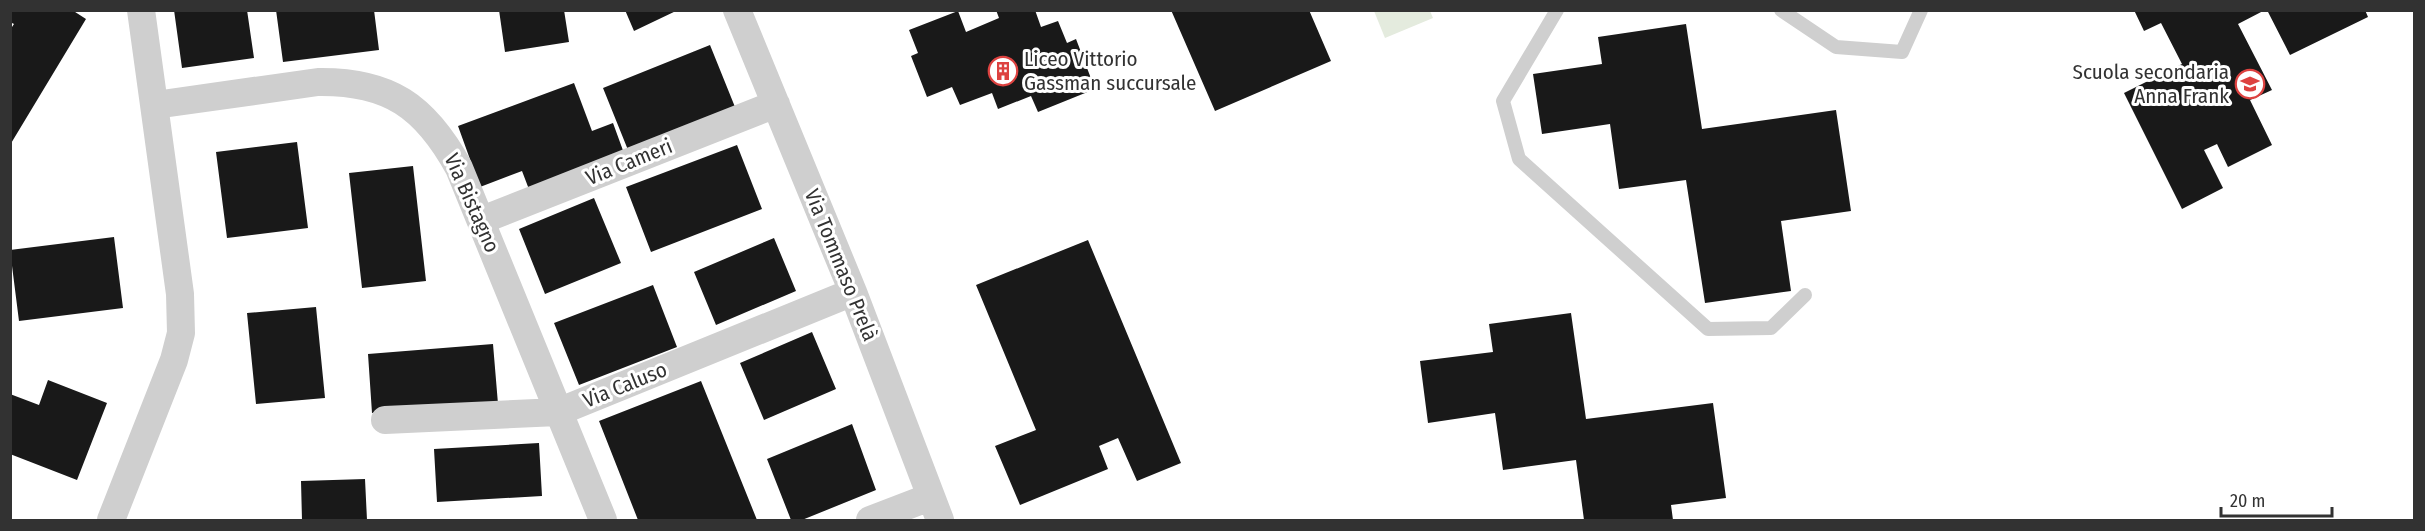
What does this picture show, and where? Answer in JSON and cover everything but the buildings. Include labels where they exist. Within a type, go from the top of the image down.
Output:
[{"type":"street","points":[[111,520],[174,360],[181,333],[180,294],[141,10]]},
{"type":"street","name":"Via Tommaso Prelà","points":[[737,10],[853,292],[935,509]]},
{"type":"street","name":"Via Bistagno","points":[[155,105],[318,82],[348,83],[384,91],[415,108],[438,133],[459,168],[603,520]]},
{"type":"street","name":"Via Cameri","points":[[482,220],[776,104]]},
{"type":"street","name":"Via Caluso","points":[[385,420],[558,412],[853,292]]},
{"type":"street","points":[[870,520],[935,509]]},
{"type":"lane","points":[[1557,10],[1503,101],[1519,159],[1708,329],[1771,328],[1805,295]]},
{"type":"lane","points":[[1781,10],[1836,47],[1902,52],[1921,10]]},
{"type":"shaded area","points":[[1374,11],[1430,11],[1433,18],[1385,38]]},
{"type":"place","name":"Liceo Vittorio Gassman succursale","points":[[1003,71]]},
{"type":"place","name":"Scuola secondaria Anna Frank","points":[[2250,84]]}]
